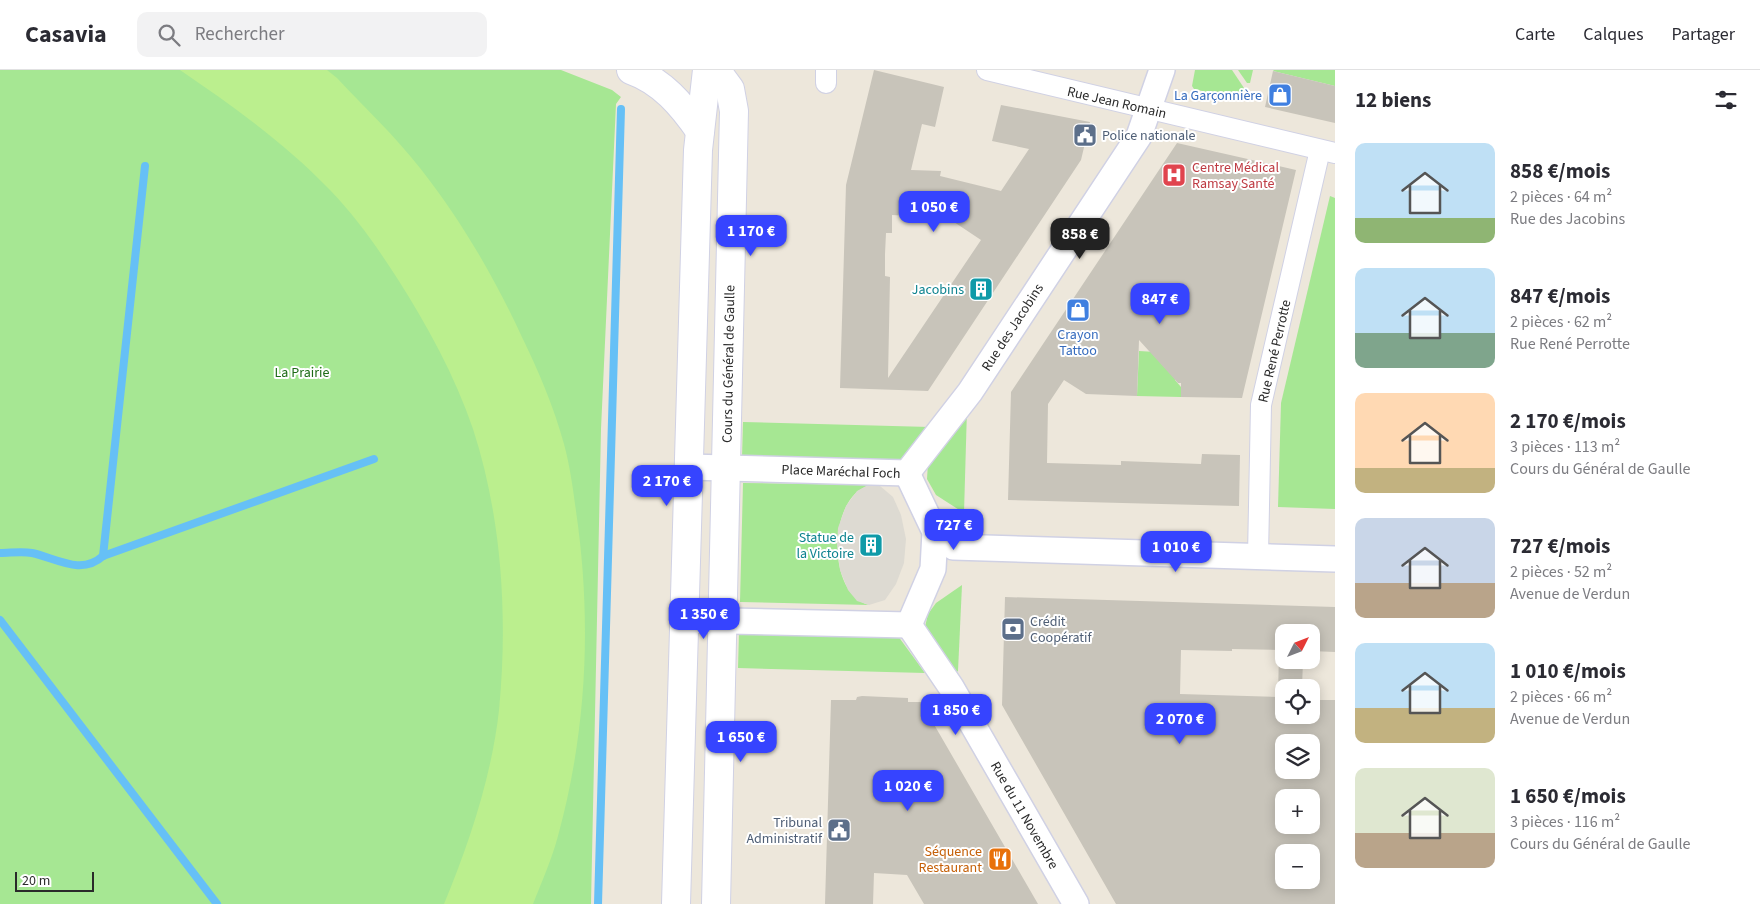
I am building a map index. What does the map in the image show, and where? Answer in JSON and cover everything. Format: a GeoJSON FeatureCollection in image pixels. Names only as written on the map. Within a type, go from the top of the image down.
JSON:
{"type":"FeatureCollection","features":[{"type":"Feature","properties":{"kind":"main road"},"geometry":{"type":"LineString","coordinates":[[631,70],[648,76],[680,103],[700,130]]}},
{"type":"Feature","properties":{"kind":"main road"},"geometry":{"type":"LineString","coordinates":[[676,904],[700,130],[707,70]]}},
{"type":"Feature","properties":{"kind":"main road","name":"Cours du Général de Gaulle"},"geometry":{"type":"LineString","coordinates":[[716,70],[730,89],[734,111],[716,904]]}},
{"type":"Feature","properties":{"kind":"street","name":"Rue Jean Romain"},"geometry":{"type":"LineString","coordinates":[[987,70],[1328,151]]}},
{"type":"Feature","properties":{"kind":"street","name":"Rue des Jacobins"},"geometry":{"type":"LineString","coordinates":[[907,473],[970,392],[1139,136],[1162,70]]}},
{"type":"Feature","properties":{"kind":"street","name":"Rue René Perrotte"},"geometry":{"type":"LineString","coordinates":[[1258,556],[1261,405],[1328,151]]}},
{"type":"Feature","properties":{"kind":"street","name":"Place Maréchal Foch"},"geometry":{"type":"LineString","coordinates":[[690,468],[907,473],[944,539]]}},
{"type":"Feature","properties":{"kind":"street"},"geometry":{"type":"LineString","coordinates":[[686,620],[908,625],[944,539],[1335,560]]}},
{"type":"Feature","properties":{"kind":"street","name":"Rue du 11 Novembre"},"geometry":{"type":"LineString","coordinates":[[908,625],[951,687],[1076,904]]}},
{"type":"Feature","properties":{"kind":"green space","name":"La Prairie"},"geometry":{"type":"Polygon","coordinates":[[[0,70],[561,70],[612,90],[621,97],[616,104],[601,429],[591,904],[0,904],[0,70]]]}},
{"type":"Feature","properties":{"kind":"green space"},"geometry":{"type":"Polygon","coordinates":[[[180,70],[327,70],[337,78],[410,156],[463,228],[499,291],[539,375],[560,430],[570,469],[581,552],[585,634],[581,715],[568,796],[556,845],[533,904],[444,904],[471,833],[491,759],[499,710],[503,639],[500,568],[491,497],[473,429],[458,390],[440,351],[408,296],[374,244],[340,200],[277,141],[180,70]]]}},
{"type":"Feature","properties":{"kind":"green space"},"geometry":{"type":"Polygon","coordinates":[[[1195,70],[1232,70],[1248,94],[1248,97],[1242,101],[1194,89],[1192,86],[1195,70]]]}},
{"type":"Feature","properties":{"kind":"green space"},"geometry":{"type":"Polygon","coordinates":[[[1238,70],[1253,70],[1250,83],[1247,83],[1238,70]]]}},
{"type":"Feature","properties":{"kind":"green space"},"geometry":{"type":"Polygon","coordinates":[[[1335,70],[1335,86],[1273,71],[1335,70]]]}},
{"type":"Feature","properties":{"kind":"green space"},"geometry":{"type":"Polygon","coordinates":[[[1330,196],[1335,198],[1335,509],[1278,507],[1281,403],[1330,196]]]}},
{"type":"Feature","properties":{"kind":"green space"},"geometry":{"type":"Polygon","coordinates":[[[1139,351],[1172,353],[1175,380],[1181,387],[1181,397],[1137,396],[1139,351]]]}},
{"type":"Feature","properties":{"kind":"green space"},"geometry":{"type":"Polygon","coordinates":[[[967,409],[964,513],[936,495],[927,479],[928,462],[967,409]]]}},
{"type":"Feature","properties":{"kind":"green space"},"geometry":{"type":"Polygon","coordinates":[[[743,422],[930,427],[902,462],[742,458],[743,422]]]}},
{"type":"Feature","properties":{"kind":"green space"},"geometry":{"type":"Polygon","coordinates":[[[743,483],[872,485],[857,492],[847,505],[840,523],[837,544],[839,564],[845,583],[855,597],[869,605],[740,602],[743,483]]]}},
{"type":"Feature","properties":{"kind":"green space"},"geometry":{"type":"Polygon","coordinates":[[[962,585],[958,671],[952,676],[925,627],[928,614],[936,603],[962,585]]]}},
{"type":"Feature","properties":{"kind":"green space"},"geometry":{"type":"Polygon","coordinates":[[[739,632],[898,636],[925,673],[738,668],[739,632]]]}},
{"type":"Feature","properties":{"kind":"shaded area"},"geometry":{"type":"Polygon","coordinates":[[[868,485],[880,486],[893,497],[901,515],[906,539],[904,563],[896,584],[885,600],[869,605],[857,601],[848,590],[840,570],[837,543],[838,528],[846,506],[857,491],[868,485]]]}},
{"type":"Feature","properties":{"kind":"building"},"geometry":{"type":"Polygon","coordinates":[[[874,70],[944,87],[935,127],[922,124],[911,170],[941,171],[940,176],[1001,191],[1029,149],[992,141],[1001,105],[1090,122],[1081,160],[928,391],[840,388],[846,185],[874,70]],[[892,215],[892,233],[886,233],[885,254],[885,276],[890,277],[888,378],[981,240],[948,218],[892,215]]]}},
{"type":"Feature","properties":{"kind":"building"},"geometry":{"type":"Polygon","coordinates":[[[1273,71],[1335,86],[1335,123],[1265,107],[1273,71]]]}},
{"type":"Feature","properties":{"kind":"building"},"geometry":{"type":"Polygon","coordinates":[[[1177,143],[1296,170],[1242,398],[1181,397],[1181,383],[1178,383],[1139,340],[1137,396],[1086,394],[1064,380],[1048,404],[1047,463],[1121,465],[1121,461],[1201,464],[1202,454],[1240,455],[1239,506],[1008,500],[1011,392],[1177,143]]]}},
{"type":"Feature","properties":{"kind":"building"},"geometry":{"type":"Polygon","coordinates":[[[1005,597],[1335,607],[1335,652],[1320,651],[1320,624],[1275,624],[1275,650],[1181,650],[1180,694],[1275,697],[1275,724],[1320,724],[1320,700],[1335,700],[1335,904],[1116,904],[1002,705],[1005,597]]]}},
{"type":"Feature","properties":{"kind":"building"},"geometry":{"type":"Polygon","coordinates":[[[1279,669],[1303,669],[1302,679],[1278,679],[1279,669]]]}},
{"type":"Feature","properties":{"kind":"building"},"geometry":{"type":"Polygon","coordinates":[[[857,697],[908,698],[908,702],[921,702],[1038,904],[924,904],[907,875],[874,873],[873,904],[825,904],[831,700],[856,700],[857,697]]]}},
{"type":"Feature","properties":{"kind":"waterway"},"geometry":{"type":"LineString","coordinates":[[598,904],[621,109]]}},
{"type":"Feature","properties":{"kind":"waterway"},"geometry":{"type":"LineString","coordinates":[[103,556],[145,166]]}},
{"type":"Feature","properties":{"kind":"waterway"},"geometry":{"type":"LineString","coordinates":[[0,553],[28,552],[68,564],[86,565],[95,562],[103,556],[374,459]]}},
{"type":"Feature","properties":{"kind":"waterway"},"geometry":{"type":"LineString","coordinates":[[0,620],[217,904]]}},
{"type":"Feature","properties":{"kind":"place","name":"La Garçonnière"},"geometry":{"type":"Point","coordinates":[1280,95]}},
{"type":"Feature","properties":{"kind":"place","name":"Police nationale"},"geometry":{"type":"Point","coordinates":[1085,135]}},
{"type":"Feature","properties":{"kind":"place","name":"Centre Médical Ramsay Santé"},"geometry":{"type":"Point","coordinates":[1174,175]}},
{"type":"Feature","properties":{"kind":"place","name":"Jacobins"},"geometry":{"type":"Point","coordinates":[981,289]}},
{"type":"Feature","properties":{"kind":"place","name":"Crayon Tattoo"},"geometry":{"type":"Point","coordinates":[1078,310]}},
{"type":"Feature","properties":{"kind":"place","name":"Statue de la Victoire"},"geometry":{"type":"Point","coordinates":[871,545]}},
{"type":"Feature","properties":{"kind":"place","name":"Crédit Coopératif"},"geometry":{"type":"Point","coordinates":[1013,629]}},
{"type":"Feature","properties":{"kind":"place","name":"Tribunal Administratif"},"geometry":{"type":"Point","coordinates":[839,830]}},
{"type":"Feature","properties":{"kind":"place","name":"Séquence Restaurant"},"geometry":{"type":"Point","coordinates":[1000,859]}}]}
